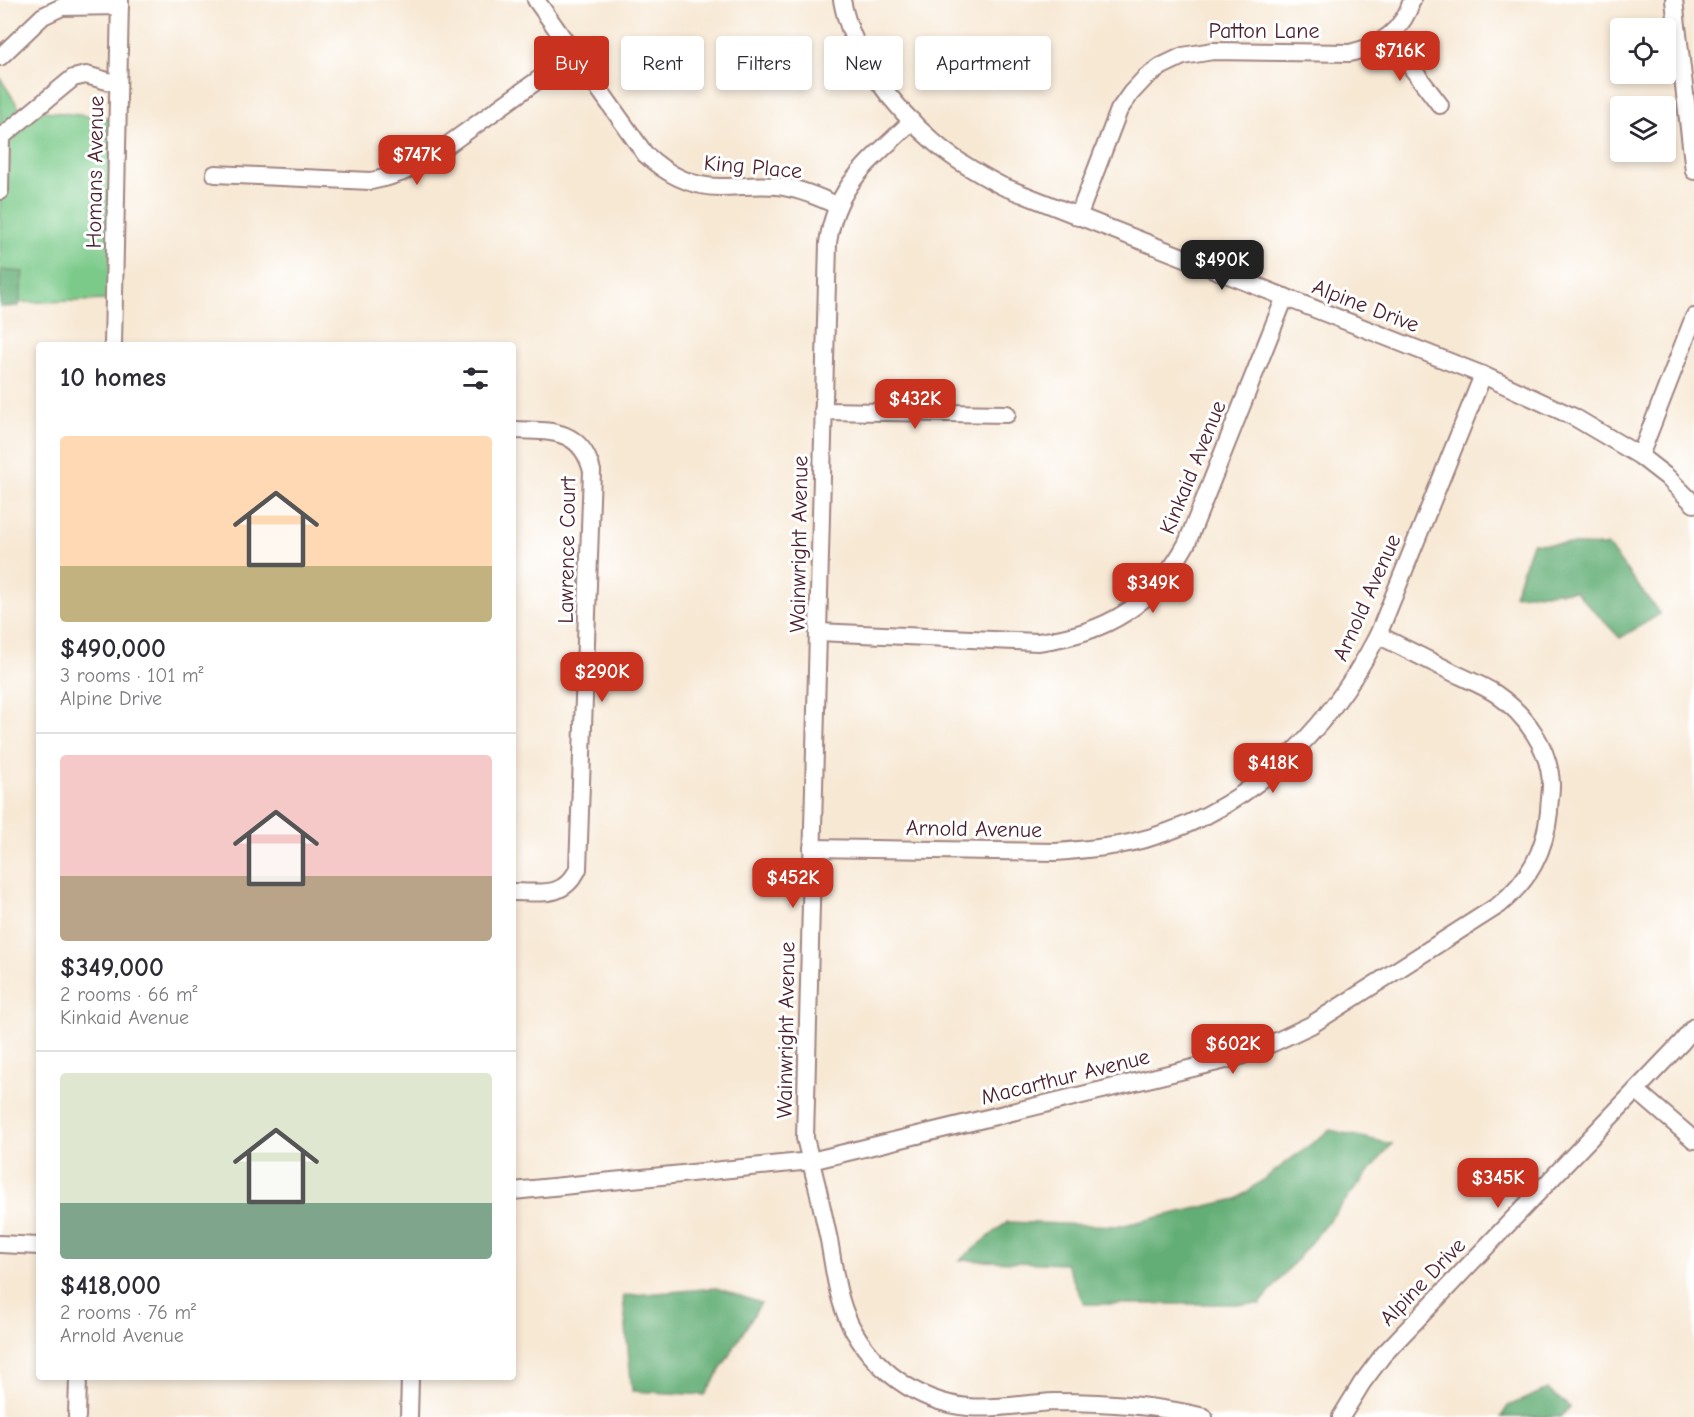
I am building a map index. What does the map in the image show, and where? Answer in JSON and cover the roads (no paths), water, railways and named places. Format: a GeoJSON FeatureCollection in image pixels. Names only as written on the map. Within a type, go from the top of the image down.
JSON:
{"type":"FeatureCollection","features":[{"type":"Feature","properties":{"kind":"street","name":"King Place"},"geometry":{"type":"LineString","coordinates":[[536,0],[561,36]]}},
{"type":"Feature","properties":{"kind":"street","name":"Alpine Drive"},"geometry":{"type":"LineString","coordinates":[[842,0],[852,34],[887,92],[912,121],[937,144],[968,167],[1002,186],[1078,217],[1484,375],[1574,417],[1641,456],[1667,477],[1694,504]]}},
{"type":"Feature","properties":{"kind":"street","name":"Patton Lane"},"geometry":{"type":"LineString","coordinates":[[1078,217],[1119,110],[1138,85],[1162,66],[1183,56],[1213,51],[1350,53],[1367,49],[1388,37],[1404,18],[1412,0]]}},
{"type":"Feature","properties":{"kind":"street"},"geometry":{"type":"LineString","coordinates":[[1674,0],[1694,171]]}},
{"type":"Feature","properties":{"kind":"street"},"geometry":{"type":"LineString","coordinates":[[0,57],[43,16],[62,7],[120,3]]}},
{"type":"Feature","properties":{"kind":"street","name":"Homans Avenue"},"geometry":{"type":"LineString","coordinates":[[113,342],[120,3]]}},
{"type":"Feature","properties":{"kind":"street"},"geometry":{"type":"LineString","coordinates":[[1388,37],[1440,105]]}},
{"type":"Feature","properties":{"kind":"street"},"geometry":{"type":"LineString","coordinates":[[0,192],[1,136],[73,78],[86,75],[118,84]]}},
{"type":"Feature","properties":{"kind":"street"},"geometry":{"type":"LineString","coordinates":[[215,174],[371,181],[392,177],[413,169],[534,83]]}},
{"type":"Feature","properties":{"kind":"street","name":"King Place"},"geometry":{"type":"LineString","coordinates":[[600,90],[645,154],[659,167],[677,178],[718,187],[755,184],[784,187],[810,193],[836,205]]}},
{"type":"Feature","properties":{"kind":"street","name":"Wainwright Avenue"},"geometry":{"type":"LineString","coordinates":[[912,121],[853,178],[836,205],[828,243],[805,1138],[820,1194],[841,1299],[850,1323],[864,1348],[881,1367],[899,1382],[941,1402],[968,1407],[1052,1402],[1102,1403],[1152,1407],[1204,1417]]}},
{"type":"Feature","properties":{"kind":"street","name":"Kinkaid Avenue"},"geometry":{"type":"LineString","coordinates":[[818,632],[1038,642],[1065,639],[1092,631],[1116,620],[1139,604],[1176,564],[1187,543],[1285,297]]}},
{"type":"Feature","properties":{"kind":"street"},"geometry":{"type":"LineString","coordinates":[[1641,456],[1694,317]]}},
{"type":"Feature","properties":{"kind":"street","name":"Arnold Avenue"},"geometry":{"type":"LineString","coordinates":[[812,848],[1056,852],[1094,849],[1130,843],[1201,818],[1264,779],[1289,758],[1318,727],[1344,694],[1378,635],[1484,375]]}},
{"type":"Feature","properties":{"kind":"street"},"geometry":{"type":"LineString","coordinates":[[824,411],[1007,414]]}},
{"type":"Feature","properties":{"kind":"street","name":"Lawrence Court"},"geometry":{"type":"LineString","coordinates":[[516,430],[559,433],[571,438],[588,458],[592,471],[578,869],[573,879],[564,888],[552,892],[516,892]]}},
{"type":"Feature","properties":{"kind":"street","name":"Macarthur Avenue"},"geometry":{"type":"LineString","coordinates":[[516,1191],[811,1161],[1238,1057],[1311,1025],[1499,905],[1515,892],[1533,867],[1541,852],[1547,830],[1551,784],[1539,742],[1527,722],[1495,693],[1378,635]]}},
{"type":"Feature","properties":{"kind":"street","name":"Alpine Drive"},"geometry":{"type":"LineString","coordinates":[[1341,1417],[1383,1355],[1694,1027]]}},
{"type":"Feature","properties":{"kind":"street"},"geometry":{"type":"LineString","coordinates":[[1636,1090],[1694,1140]]}},
{"type":"Feature","properties":{"kind":"street"},"geometry":{"type":"LineString","coordinates":[[0,1244],[36,1245]]}},
{"type":"Feature","properties":{"kind":"street"},"geometry":{"type":"LineString","coordinates":[[77,1417],[78,1380]]}},
{"type":"Feature","properties":{"kind":"street"},"geometry":{"type":"LineString","coordinates":[[409,1417],[410,1380]]}}]}
